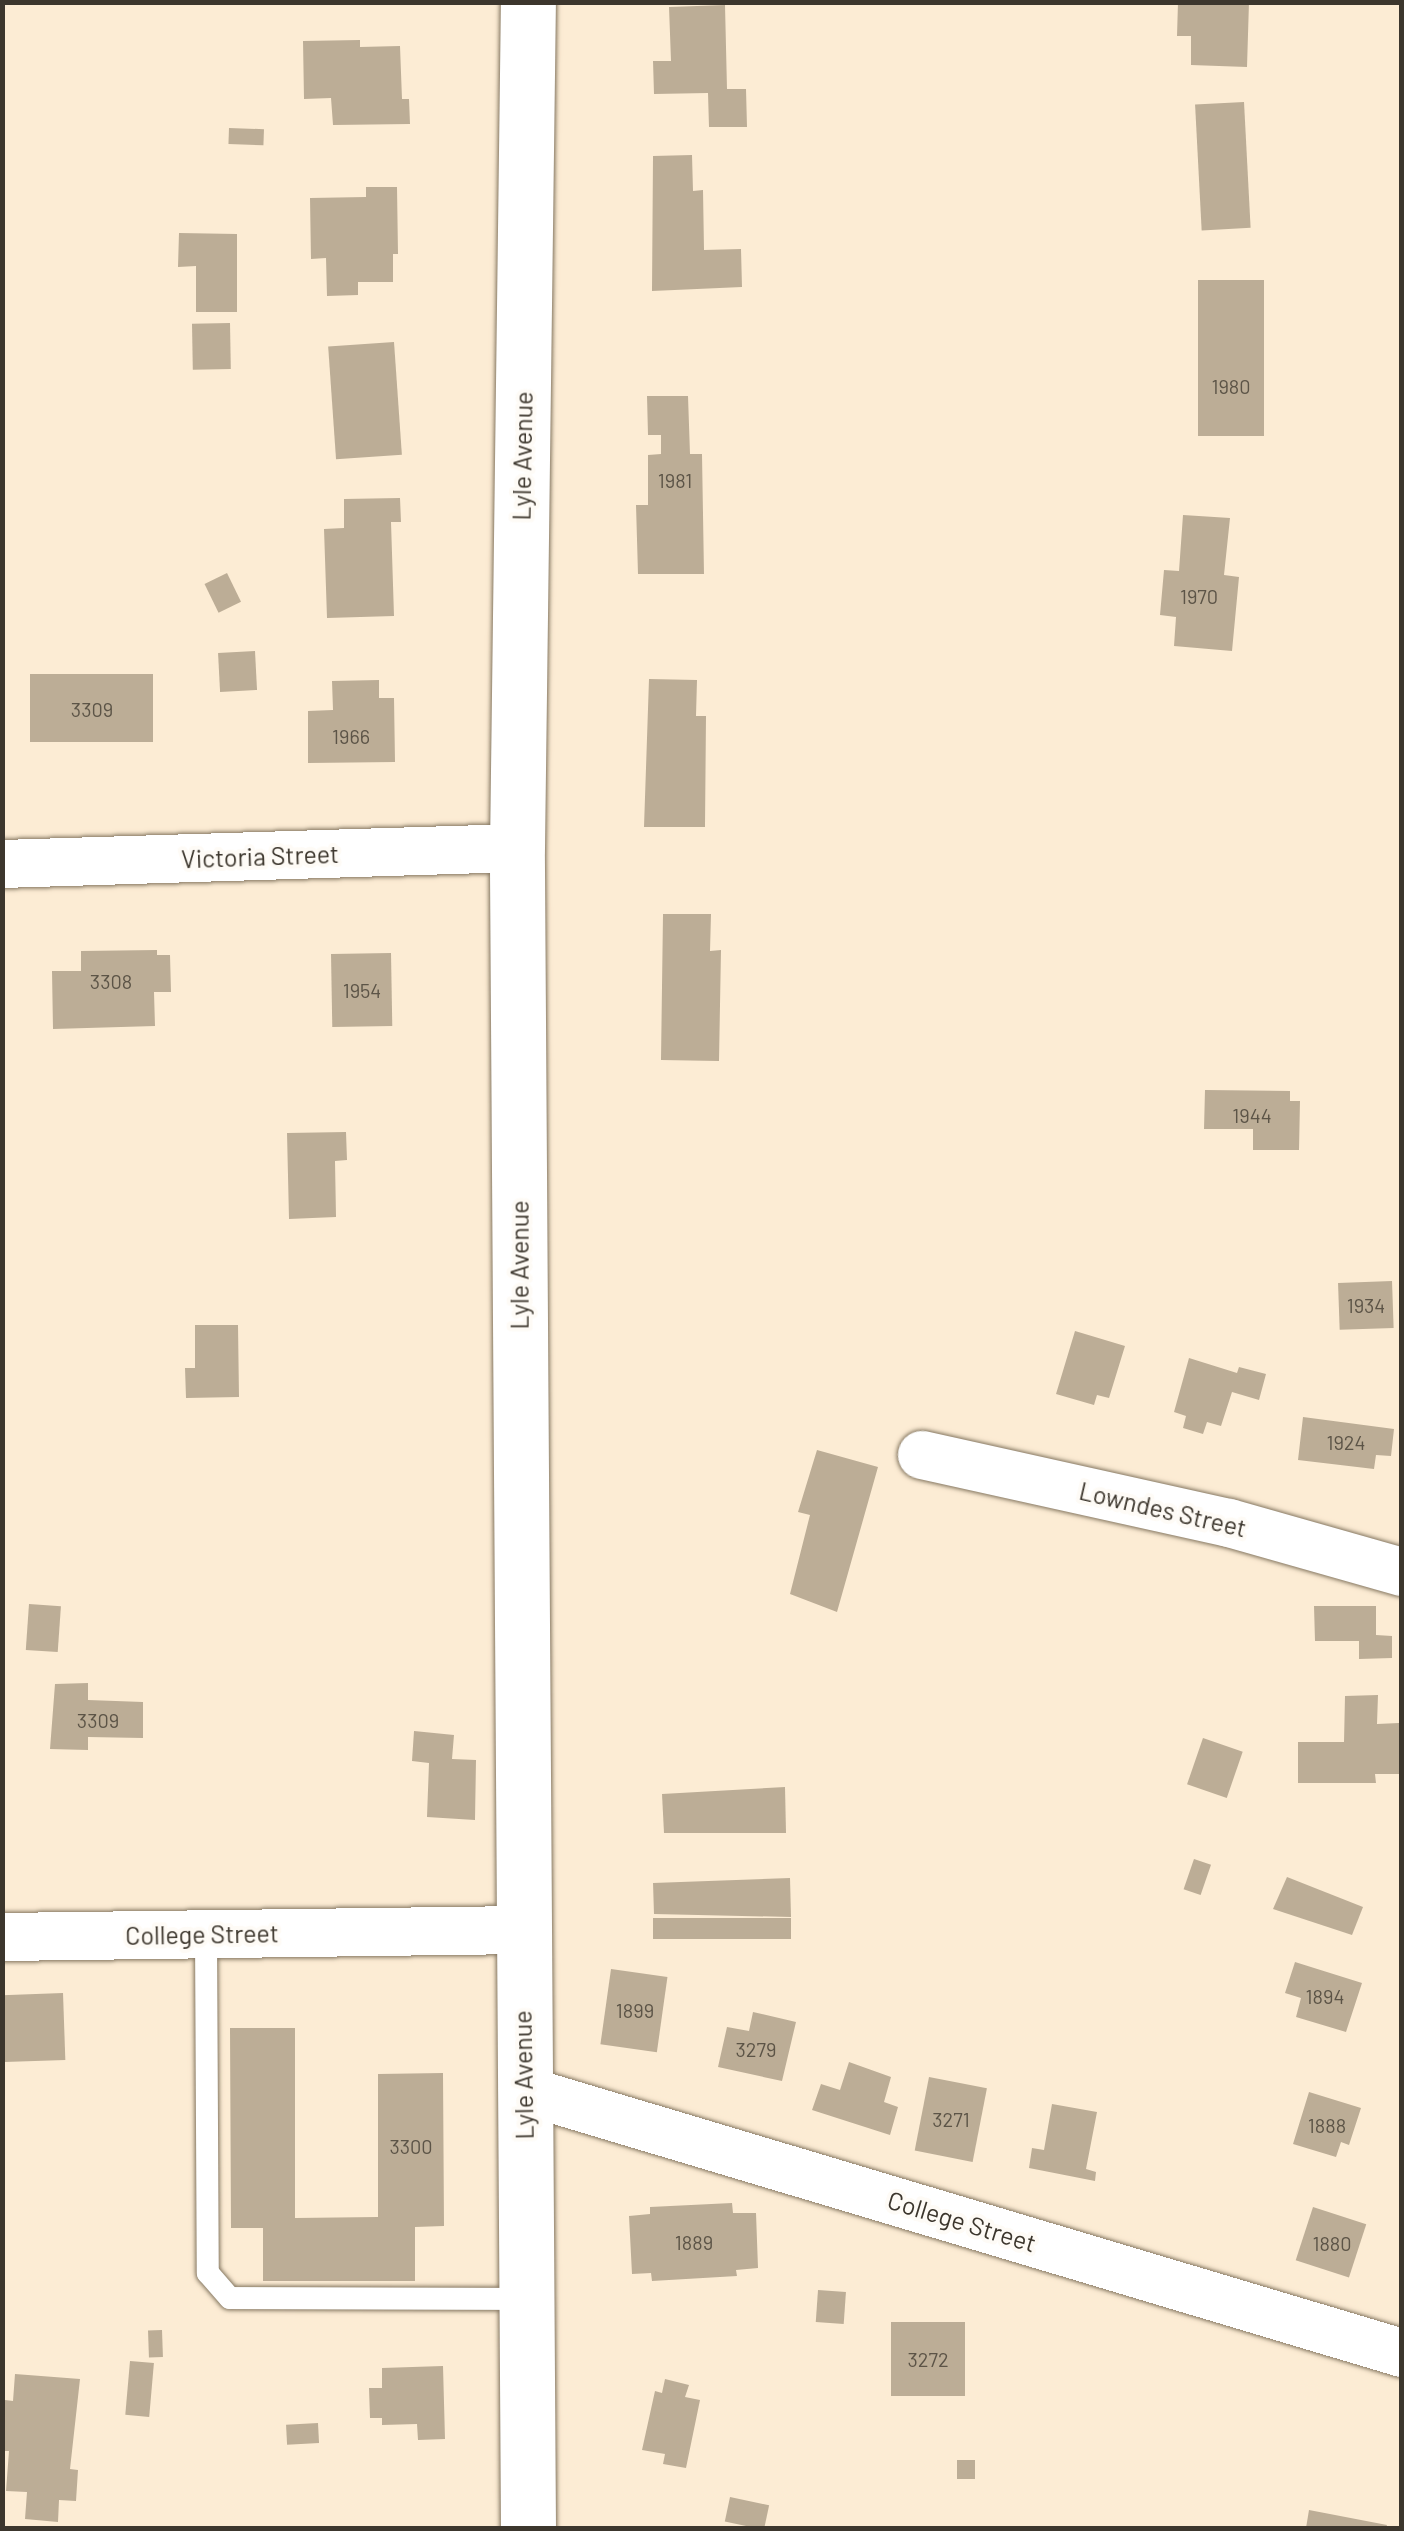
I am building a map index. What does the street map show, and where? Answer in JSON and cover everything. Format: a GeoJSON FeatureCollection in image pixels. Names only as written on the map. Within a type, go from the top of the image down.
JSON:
{"type":"FeatureCollection","features":[{"type":"Feature","properties":{"kind":"street","name":"Lyle Avenue"},"geometry":{"type":"LineString","coordinates":[[528,2],[517,848],[528,2528]]}},
{"type":"Feature","properties":{"kind":"street","name":"Victoria Street"},"geometry":{"type":"LineString","coordinates":[[2,864],[517,848]]}},
{"type":"Feature","properties":{"kind":"street","name":"Lowndes Street"},"geometry":{"type":"LineString","coordinates":[[922,1455],[1230,1522],[1402,1572]]}},
{"type":"Feature","properties":{"kind":"street","name":"College Street"},"geometry":{"type":"LineString","coordinates":[[2,1937],[522,1930]]}},
{"type":"Feature","properties":{"kind":"street","name":"College Street"},"geometry":{"type":"LineString","coordinates":[[523,2090],[1402,2353]]}},
{"type":"Feature","properties":{"kind":"lane"},"geometry":{"type":"LineString","coordinates":[[206,1934],[208,2273],[230,2298],[526,2299]]}},
{"type":"Feature","properties":{"kind":"building"},"geometry":{"type":"Polygon","coordinates":[[[1178,2],[1249,2],[1247,67],[1191,65],[1191,36],[1177,36],[1178,2]]]}},
{"type":"Feature","properties":{"kind":"building"},"geometry":{"type":"Polygon","coordinates":[[[725,5],[727,89],[746,89],[747,127],[709,127],[708,93],[654,94],[653,61],[671,61],[669,7],[725,5]]]}},
{"type":"Feature","properties":{"kind":"building"},"geometry":{"type":"Polygon","coordinates":[[[360,40],[360,47],[400,46],[402,99],[409,99],[410,124],[333,125],[331,98],[304,99],[303,41],[360,40]]]}},
{"type":"Feature","properties":{"kind":"building"},"geometry":{"type":"Polygon","coordinates":[[[1244,102],[1251,228],[1202,230],[1195,105],[1244,102]]]}},
{"type":"Feature","properties":{"kind":"building"},"geometry":{"type":"Polygon","coordinates":[[[229,128],[264,129],[263,145],[228,144],[229,128]]]}},
{"type":"Feature","properties":{"kind":"building"},"geometry":{"type":"Polygon","coordinates":[[[692,155],[693,191],[703,190],[704,250],[741,249],[742,287],[652,291],[653,156],[692,155]]]}},
{"type":"Feature","properties":{"kind":"building"},"geometry":{"type":"Polygon","coordinates":[[[366,187],[397,187],[398,254],[393,254],[393,282],[358,282],[358,295],[327,296],[326,258],[311,259],[310,198],[366,197],[366,187]]]}},
{"type":"Feature","properties":{"kind":"building"},"geometry":{"type":"Polygon","coordinates":[[[179,233],[237,234],[237,312],[196,312],[196,266],[178,267],[179,233]]]}},
{"type":"Feature","properties":{"kind":"building"},"geometry":{"type":"Polygon","coordinates":[[[1198,280],[1264,280],[1264,436],[1198,436],[1198,280]]]}},
{"type":"Feature","properties":{"kind":"building"},"geometry":{"type":"Polygon","coordinates":[[[230,323],[231,369],[193,370],[192,324],[230,323]]]}},
{"type":"Feature","properties":{"kind":"building"},"geometry":{"type":"Polygon","coordinates":[[[394,342],[402,455],[336,459],[328,347],[394,342]]]}},
{"type":"Feature","properties":{"kind":"building"},"geometry":{"type":"Polygon","coordinates":[[[647,396],[688,396],[690,454],[702,454],[704,574],[638,574],[636,505],[648,505],[648,455],[661,454],[661,435],[648,435],[647,396]]]}},
{"type":"Feature","properties":{"kind":"building"},"geometry":{"type":"Polygon","coordinates":[[[400,498],[401,522],[391,522],[394,616],[327,618],[324,529],[344,528],[344,499],[400,498]]]}},
{"type":"Feature","properties":{"kind":"building"},"geometry":{"type":"Polygon","coordinates":[[[1183,515],[1230,518],[1224,575],[1239,577],[1232,651],[1174,646],[1176,617],[1160,615],[1164,570],[1179,571],[1183,515]]]}},
{"type":"Feature","properties":{"kind":"building"},"geometry":{"type":"Polygon","coordinates":[[[227,573],[241,602],[219,613],[205,584],[227,573]]]}},
{"type":"Feature","properties":{"kind":"building"},"geometry":{"type":"Polygon","coordinates":[[[255,651],[257,690],[220,692],[218,653],[255,651]]]}},
{"type":"Feature","properties":{"kind":"building"},"geometry":{"type":"Polygon","coordinates":[[[30,674],[153,674],[153,742],[30,742],[30,674]]]}},
{"type":"Feature","properties":{"kind":"building"},"geometry":{"type":"Polygon","coordinates":[[[649,679],[697,680],[696,716],[706,716],[705,827],[644,827],[649,679]]]}},
{"type":"Feature","properties":{"kind":"building"},"geometry":{"type":"Polygon","coordinates":[[[379,680],[379,698],[394,698],[395,762],[308,763],[308,711],[333,710],[332,681],[379,680]]]}},
{"type":"Feature","properties":{"kind":"building"},"geometry":{"type":"Polygon","coordinates":[[[663,914],[711,914],[710,951],[721,950],[719,1061],[661,1060],[663,914]]]}},
{"type":"Feature","properties":{"kind":"building"},"geometry":{"type":"Polygon","coordinates":[[[157,950],[157,955],[170,955],[171,992],[154,992],[155,1026],[53,1029],[52,971],[81,971],[81,951],[157,950]]]}},
{"type":"Feature","properties":{"kind":"building"},"geometry":{"type":"Polygon","coordinates":[[[391,953],[392,1026],[332,1027],[331,954],[391,953]]]}},
{"type":"Feature","properties":{"kind":"building"},"geometry":{"type":"Polygon","coordinates":[[[1205,1090],[1290,1091],[1290,1101],[1300,1101],[1299,1150],[1253,1150],[1253,1129],[1204,1129],[1205,1090]]]}},
{"type":"Feature","properties":{"kind":"building"},"geometry":{"type":"Polygon","coordinates":[[[346,1132],[347,1160],[335,1161],[336,1217],[289,1219],[287,1133],[346,1132]]]}},
{"type":"Feature","properties":{"kind":"building"},"geometry":{"type":"Polygon","coordinates":[[[1392,1281],[1394,1328],[1340,1330],[1338,1283],[1392,1281]]]}},
{"type":"Feature","properties":{"kind":"building"},"geometry":{"type":"Polygon","coordinates":[[[195,1325],[238,1325],[239,1397],[186,1398],[185,1368],[195,1368],[195,1325]]]}},
{"type":"Feature","properties":{"kind":"building"},"geometry":{"type":"Polygon","coordinates":[[[1075,1331],[1125,1346],[1109,1398],[1097,1395],[1094,1405],[1056,1394],[1075,1331]]]}},
{"type":"Feature","properties":{"kind":"building"},"geometry":{"type":"Polygon","coordinates":[[[1189,1358],[1237,1373],[1239,1367],[1266,1374],[1259,1400],[1232,1392],[1221,1426],[1207,1422],[1203,1434],[1183,1428],[1186,1416],[1174,1412],[1189,1358]]]}},
{"type":"Feature","properties":{"kind":"building"},"geometry":{"type":"Polygon","coordinates":[[[1303,1417],[1394,1429],[1391,1456],[1376,1455],[1374,1469],[1298,1460],[1303,1417]]]}},
{"type":"Feature","properties":{"kind":"building"},"geometry":{"type":"Polygon","coordinates":[[[817,1450],[878,1467],[837,1612],[790,1594],[810,1515],[798,1512],[817,1450]]]}},
{"type":"Feature","properties":{"kind":"building"},"geometry":{"type":"Polygon","coordinates":[[[29,1604],[61,1606],[58,1652],[26,1650],[29,1604]]]}},
{"type":"Feature","properties":{"kind":"building"},"geometry":{"type":"Polygon","coordinates":[[[1314,1606],[1376,1606],[1376,1635],[1392,1636],[1392,1658],[1359,1659],[1359,1641],[1315,1641],[1314,1606]]]}},
{"type":"Feature","properties":{"kind":"building"},"geometry":{"type":"Polygon","coordinates":[[[88,1683],[88,1700],[143,1702],[143,1738],[88,1737],[88,1750],[50,1749],[55,1684],[88,1683]]]}},
{"type":"Feature","properties":{"kind":"building"},"geometry":{"type":"Polygon","coordinates":[[[1378,1695],[1377,1724],[1399,1723],[1399,1774],[1375,1774],[1376,1783],[1298,1783],[1298,1742],[1344,1742],[1345,1696],[1378,1695]]]}},
{"type":"Feature","properties":{"kind":"building"},"geometry":{"type":"Polygon","coordinates":[[[414,1731],[454,1735],[452,1759],[476,1760],[475,1820],[427,1817],[429,1763],[412,1761],[414,1731]]]}},
{"type":"Feature","properties":{"kind":"building"},"geometry":{"type":"Polygon","coordinates":[[[1203,1738],[1243,1752],[1227,1798],[1187,1784],[1203,1738]]]}},
{"type":"Feature","properties":{"kind":"building"},"geometry":{"type":"Polygon","coordinates":[[[785,1787],[786,1833],[664,1833],[662,1794],[785,1787]]]}},
{"type":"Feature","properties":{"kind":"building"},"geometry":{"type":"Polygon","coordinates":[[[1194,1859],[1211,1865],[1201,1895],[1184,1889],[1194,1859]]]}},
{"type":"Feature","properties":{"kind":"building"},"geometry":{"type":"Polygon","coordinates":[[[1287,1877],[1363,1907],[1352,1935],[1273,1909],[1287,1877]]]}},
{"type":"Feature","properties":{"kind":"building"},"geometry":{"type":"Polygon","coordinates":[[[790,1878],[791,1917],[654,1914],[653,1883],[790,1878]]]}},
{"type":"Feature","properties":{"kind":"building"},"geometry":{"type":"Polygon","coordinates":[[[653,1918],[791,1918],[791,1939],[653,1939],[653,1918]]]}},
{"type":"Feature","properties":{"kind":"building"},"geometry":{"type":"Polygon","coordinates":[[[1295,1962],[1362,1983],[1346,2032],[1296,2017],[1301,1998],[1285,1993],[1295,1962]]]}},
{"type":"Feature","properties":{"kind":"building"},"geometry":{"type":"Polygon","coordinates":[[[611,1969],[667,1977],[657,2052],[600,2044],[611,1969]]]}},
{"type":"Feature","properties":{"kind":"building"},"geometry":{"type":"Polygon","coordinates":[[[63,1993],[65,2060],[4,2062],[2,1995],[63,1993]]]}},
{"type":"Feature","properties":{"kind":"building"},"geometry":{"type":"Polygon","coordinates":[[[753,2012],[796,2022],[782,2081],[718,2067],[727,2027],[749,2031],[753,2012]]]}},
{"type":"Feature","properties":{"kind":"building"},"geometry":{"type":"Polygon","coordinates":[[[230,2028],[295,2028],[295,2218],[378,2217],[378,2074],[443,2073],[444,2226],[415,2227],[415,2281],[263,2281],[263,2228],[231,2228],[230,2028]]]}},
{"type":"Feature","properties":{"kind":"building"},"geometry":{"type":"Polygon","coordinates":[[[849,2062],[891,2077],[884,2102],[898,2107],[890,2135],[812,2110],[821,2084],[840,2090],[849,2062]]]}},
{"type":"Feature","properties":{"kind":"building"},"geometry":{"type":"Polygon","coordinates":[[[929,2077],[987,2088],[973,2162],[915,2151],[929,2077]]]}},
{"type":"Feature","properties":{"kind":"building"},"geometry":{"type":"Polygon","coordinates":[[[1309,2092],[1361,2108],[1349,2145],[1341,2142],[1336,2157],[1293,2144],[1309,2092]]]}},
{"type":"Feature","properties":{"kind":"building"},"geometry":{"type":"Polygon","coordinates":[[[1052,2104],[1097,2112],[1086,2169],[1096,2172],[1095,2181],[1029,2168],[1032,2148],[1044,2150],[1052,2104]]]}},
{"type":"Feature","properties":{"kind":"building"},"geometry":{"type":"Polygon","coordinates":[[[732,2203],[733,2213],[756,2213],[758,2268],[736,2270],[737,2276],[652,2281],[651,2273],[632,2274],[629,2216],[650,2214],[650,2207],[732,2203]]]}},
{"type":"Feature","properties":{"kind":"building"},"geometry":{"type":"Polygon","coordinates":[[[1313,2207],[1366,2224],[1349,2278],[1296,2260],[1313,2207]]]}},
{"type":"Feature","properties":{"kind":"building"},"geometry":{"type":"Polygon","coordinates":[[[818,2290],[846,2292],[844,2324],[816,2322],[818,2290]]]}},
{"type":"Feature","properties":{"kind":"building"},"geometry":{"type":"Polygon","coordinates":[[[891,2322],[965,2322],[965,2396],[891,2396],[891,2322]]]}},
{"type":"Feature","properties":{"kind":"building"},"geometry":{"type":"Polygon","coordinates":[[[148,2330],[162,2330],[163,2357],[149,2357],[148,2330]]]}},
{"type":"Feature","properties":{"kind":"building"},"geometry":{"type":"Polygon","coordinates":[[[130,2361],[154,2363],[149,2417],[125,2415],[130,2361]]]}},
{"type":"Feature","properties":{"kind":"building"},"geometry":{"type":"Polygon","coordinates":[[[443,2366],[445,2439],[418,2440],[417,2424],[382,2425],[382,2418],[370,2418],[369,2388],[382,2388],[382,2368],[443,2366]]]}},
{"type":"Feature","properties":{"kind":"building"},"geometry":{"type":"Polygon","coordinates":[[[15,2374],[80,2379],[70,2469],[78,2470],[76,2501],[59,2500],[58,2522],[25,2519],[27,2492],[6,2491],[9,2451],[2,2451],[2,2424],[5,2400],[13,2401],[15,2374]]]}},
{"type":"Feature","properties":{"kind":"building"},"geometry":{"type":"Polygon","coordinates":[[[665,2379],[689,2385],[685,2397],[700,2400],[686,2468],[663,2464],[665,2454],[642,2450],[655,2391],[662,2393],[665,2379]]]}},
{"type":"Feature","properties":{"kind":"building"},"geometry":{"type":"Polygon","coordinates":[[[318,2423],[319,2443],[287,2445],[286,2425],[318,2423]]]}},
{"type":"Feature","properties":{"kind":"building"},"geometry":{"type":"Polygon","coordinates":[[[957,2460],[975,2460],[975,2479],[957,2479],[957,2460]]]}},
{"type":"Feature","properties":{"kind":"building"},"geometry":{"type":"Polygon","coordinates":[[[730,2497],[769,2505],[764,2528],[725,2521],[730,2497]]]}},
{"type":"Feature","properties":{"kind":"building"},"geometry":{"type":"Polygon","coordinates":[[[1309,2510],[1387,2525],[1306,2528],[1309,2510]]]}}]}
